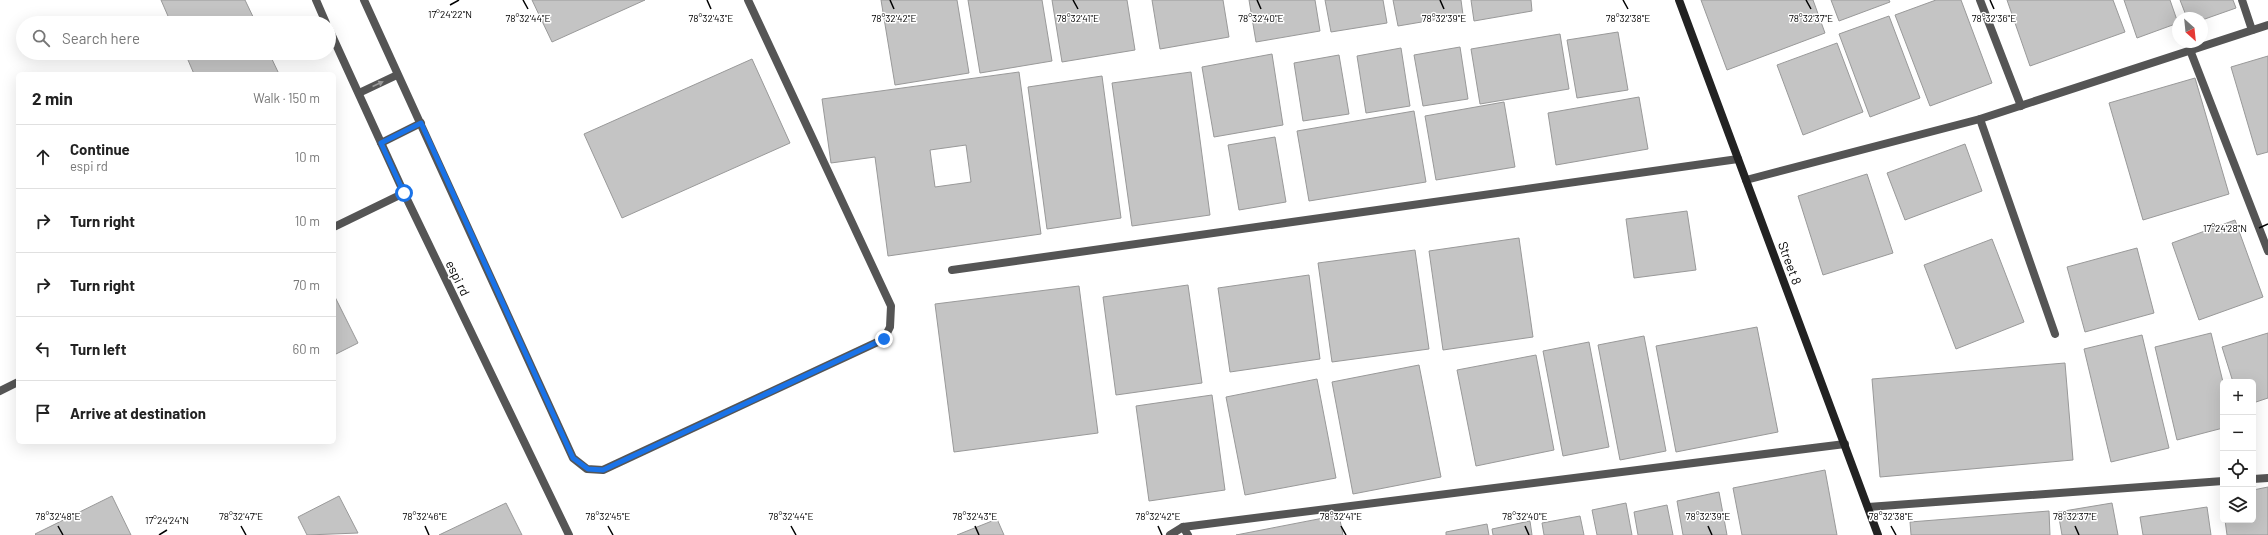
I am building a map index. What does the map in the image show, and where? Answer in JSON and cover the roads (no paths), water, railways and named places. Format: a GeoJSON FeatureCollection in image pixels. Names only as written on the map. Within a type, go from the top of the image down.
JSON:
{"type":"FeatureCollection","features":[{"type":"Feature","properties":{"kind":"street"},"geometry":{"type":"LineString","coordinates":[[316,0],[323,16]]}},
{"type":"Feature","properties":{"kind":"street"},"geometry":{"type":"LineString","coordinates":[[364,0],[573,458],[588,469],[603,470],[884,339],[890,327],[891,306],[748,0]]}},
{"type":"Feature","properties":{"kind":"street","name":"Street 8"},"geometry":{"type":"LineString","coordinates":[[1679,0],[1878,535]]}},
{"type":"Feature","properties":{"kind":"street"},"geometry":{"type":"LineString","coordinates":[[1980,0],[2021,106]]}},
{"type":"Feature","properties":{"kind":"street"},"geometry":{"type":"LineString","coordinates":[[2242,0],[2252,30]]}},
{"type":"Feature","properties":{"kind":"street"},"geometry":{"type":"LineString","coordinates":[[1746,180],[1980,119],[2268,25]]}},
{"type":"Feature","properties":{"kind":"street","name":"espi rd"},"geometry":{"type":"LineString","coordinates":[[336,44],[404,193],[569,535]]}},
{"type":"Feature","properties":{"kind":"street"},"geometry":{"type":"LineString","coordinates":[[2190,50],[2268,252]]}},
{"type":"Feature","properties":{"kind":"street"},"geometry":{"type":"LineString","coordinates":[[358,93],[397,75]]}},
{"type":"Feature","properties":{"kind":"street"},"geometry":{"type":"LineString","coordinates":[[1980,119],[2055,334]]}},
{"type":"Feature","properties":{"kind":"street"},"geometry":{"type":"LineString","coordinates":[[381,143],[421,123]]}},
{"type":"Feature","properties":{"kind":"street"},"geometry":{"type":"LineString","coordinates":[[952,270],[1738,159]]}},
{"type":"Feature","properties":{"kind":"street"},"geometry":{"type":"LineString","coordinates":[[336,226],[404,193]]}},
{"type":"Feature","properties":{"kind":"street"},"geometry":{"type":"LineString","coordinates":[[0,391],[16,383]]}},
{"type":"Feature","properties":{"kind":"street"},"geometry":{"type":"LineString","coordinates":[[1170,535],[1183,527],[1845,444]]}},
{"type":"Feature","properties":{"kind":"street"},"geometry":{"type":"LineString","coordinates":[[2256,479],[2268,478]]}},
{"type":"Feature","properties":{"kind":"street"},"geometry":{"type":"LineString","coordinates":[[1868,507],[2220,481]]}},
{"type":"Feature","properties":{"kind":"street"},"geometry":{"type":"LineString","coordinates":[[1183,527],[1188,535]]}}]}
